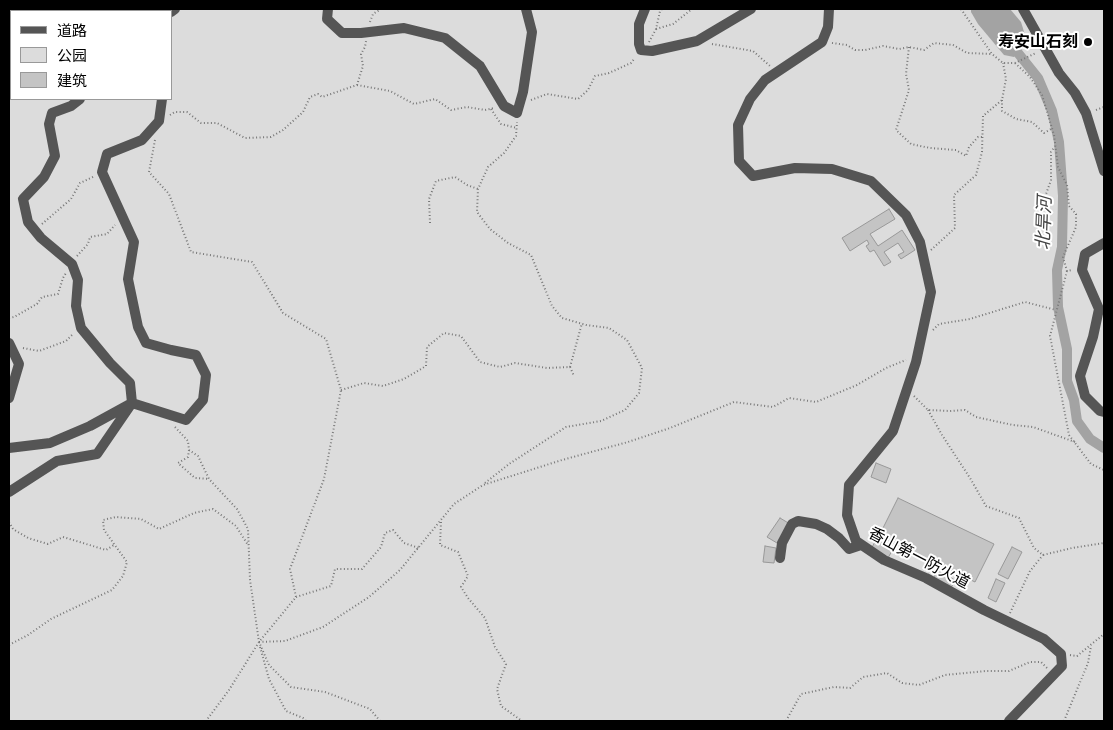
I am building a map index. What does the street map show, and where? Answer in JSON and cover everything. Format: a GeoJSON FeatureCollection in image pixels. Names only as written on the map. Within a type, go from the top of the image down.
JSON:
{"type":"FeatureCollection","features":[{"type":"Feature","properties":{"kind":"street"},"geometry":{"type":"LineString","coordinates":[[328,9],[327,19],[342,33],[404,28],[445,38],[480,66],[504,106],[519,109],[532,32],[526,9]]}},
{"type":"Feature","properties":{"kind":"street"},"geometry":{"type":"LineString","coordinates":[[645,9],[639,24],[639,44],[647,51],[697,41],[751,9]]}},
{"type":"Feature","properties":{"kind":"street"},"geometry":{"type":"LineString","coordinates":[[822,42],[828,27],[829,9]]}},
{"type":"Feature","properties":{"kind":"street"},"geometry":{"type":"LineString","coordinates":[[1023,9],[1059,73],[1075,93],[1086,114],[1104,171]]}},
{"type":"Feature","properties":{"kind":"street","name":"香山第一防火道"},"geometry":{"type":"LineString","coordinates":[[822,42],[765,80],[750,99],[738,125],[740,161],[753,176],[795,168],[832,168],[871,182],[906,215],[920,242],[931,292],[918,356],[893,431],[849,485],[847,515],[856,541],[884,560],[926,578],[1044,640],[1062,654]]}},
{"type":"Feature","properties":{"kind":"street"},"geometry":{"type":"LineString","coordinates":[[9,492],[57,461],[97,454],[132,403],[130,383],[110,363],[81,328],[76,306],[78,280],[72,264],[34,230],[28,222],[23,199],[44,177],[55,156],[49,124],[52,113],[72,106],[79,100]]}},
{"type":"Feature","properties":{"kind":"street"},"geometry":{"type":"LineString","coordinates":[[9,448],[50,443],[90,426],[132,403],[186,420],[203,400],[206,375],[196,355],[146,343],[138,327],[128,279],[134,242],[102,172],[107,154],[142,140],[159,121],[162,100]]}},
{"type":"Feature","properties":{"kind":"street"},"geometry":{"type":"LineString","coordinates":[[1104,243],[1085,254],[1082,270],[1099,309],[1093,337],[1080,376],[1085,396],[1100,411],[1104,412]]}},
{"type":"Feature","properties":{"kind":"street"},"geometry":{"type":"LineString","coordinates":[[9,398],[19,364],[10,344]]}},
{"type":"Feature","properties":{"kind":"street"},"geometry":{"type":"LineString","coordinates":[[780,558],[782,543],[792,524],[798,521],[816,524],[827,529],[849,549],[861,545]]}},
{"type":"Feature","properties":{"kind":"street"},"geometry":{"type":"LineString","coordinates":[[1009,721],[1062,666],[1062,654]]}},
{"type":"Feature","properties":{"kind":"path"},"geometry":{"type":"LineString","coordinates":[[357,85],[363,66],[361,54],[365,46],[372,14],[381,9]]}},
{"type":"Feature","properties":{"kind":"path"},"geometry":{"type":"LineString","coordinates":[[259,642],[285,641],[323,627],[369,597],[400,570],[454,504],[483,485],[509,464],[566,427],[600,421],[625,410],[639,393],[642,368],[627,340],[609,328],[562,318],[552,306],[531,255],[508,243],[490,228],[477,212],[478,189],[488,167],[504,152],[516,136],[519,109],[547,94],[578,99],[588,90],[595,76],[609,73],[631,63],[647,51],[662,9]]}},
{"type":"Feature","properties":{"kind":"path"},"geometry":{"type":"LineString","coordinates":[[656,29],[673,24],[692,9]]}},
{"type":"Feature","properties":{"kind":"path"},"geometry":{"type":"LineString","coordinates":[[961,9],[992,54],[1003,63],[1016,63],[1037,53]]}},
{"type":"Feature","properties":{"kind":"path"},"geometry":{"type":"LineString","coordinates":[[697,41],[754,51],[777,72]]}},
{"type":"Feature","properties":{"kind":"path"},"geometry":{"type":"LineString","coordinates":[[822,42],[847,44],[855,50],[884,46],[924,50],[934,43],[953,45],[967,53],[992,54]]}},
{"type":"Feature","properties":{"kind":"path"},"geometry":{"type":"LineString","coordinates":[[909,47],[906,74],[908,90],[896,130],[911,144],[956,150],[966,156],[969,147],[978,136],[982,137]]}},
{"type":"Feature","properties":{"kind":"path"},"geometry":{"type":"LineString","coordinates":[[1003,63],[1006,79],[1002,111],[1016,119],[1032,122],[1044,133],[1052,128]]}},
{"type":"Feature","properties":{"kind":"path"},"geometry":{"type":"LineString","coordinates":[[1016,63],[1030,77],[1042,95],[1056,145],[1058,168],[1067,184],[1069,206],[1076,214],[1076,227],[1063,257],[1067,271],[1050,336],[1070,435],[1091,464],[1104,470]]}},
{"type":"Feature","properties":{"kind":"path"},"geometry":{"type":"LineString","coordinates":[[159,121],[176,112],[187,112],[201,123],[216,123],[245,138],[271,137],[303,112],[310,97],[318,94],[322,97],[357,85],[390,92],[414,104],[435,99],[451,110],[467,107],[485,110],[504,106]]}},
{"type":"Feature","properties":{"kind":"path"},"geometry":{"type":"LineString","coordinates":[[923,256],[955,228],[954,195],[976,175],[982,152],[982,116],[1002,100]]}},
{"type":"Feature","properties":{"kind":"path"},"geometry":{"type":"LineString","coordinates":[[491,109],[501,124],[517,128]]}},
{"type":"Feature","properties":{"kind":"path"},"geometry":{"type":"LineString","coordinates":[[156,138],[149,172],[169,194],[191,252],[252,262],[283,313],[326,339],[341,390],[324,479],[290,569],[296,597]]}},
{"type":"Feature","properties":{"kind":"path"},"geometry":{"type":"LineString","coordinates":[[1046,197],[1051,180],[1051,152],[1056,145]]}},
{"type":"Feature","properties":{"kind":"path"},"geometry":{"type":"LineString","coordinates":[[1052,169],[1058,168]]}},
{"type":"Feature","properties":{"kind":"path"},"geometry":{"type":"LineString","coordinates":[[34,230],[71,199],[80,183],[102,172]]}},
{"type":"Feature","properties":{"kind":"path"},"geometry":{"type":"LineString","coordinates":[[430,223],[429,199],[436,181],[455,177],[467,185],[478,189]]}},
{"type":"Feature","properties":{"kind":"path"},"geometry":{"type":"LineString","coordinates":[[1067,271],[1082,270]]}},
{"type":"Feature","properties":{"kind":"path"},"geometry":{"type":"LineString","coordinates":[[933,330],[939,324],[970,319],[1025,302],[1056,310]]}},
{"type":"Feature","properties":{"kind":"path"},"geometry":{"type":"LineString","coordinates":[[574,376],[570,367],[582,323]]}},
{"type":"Feature","properties":{"kind":"path"},"geometry":{"type":"LineString","coordinates":[[10,344],[39,351],[66,341],[81,328]]}},
{"type":"Feature","properties":{"kind":"path"},"geometry":{"type":"LineString","coordinates":[[341,390],[364,382],[383,386],[404,379],[426,366],[427,347],[444,333],[460,336],[480,362],[500,367],[515,363],[547,368],[570,367]]}},
{"type":"Feature","properties":{"kind":"path"},"geometry":{"type":"LineString","coordinates":[[483,485],[562,460],[628,442],[670,428],[734,402],[773,407],[789,398],[816,402],[857,385],[886,368],[918,356]]}},
{"type":"Feature","properties":{"kind":"path"},"geometry":{"type":"LineString","coordinates":[[907,390],[928,410],[986,506],[1019,518],[1034,548],[1043,555]]}},
{"type":"Feature","properties":{"kind":"path"},"geometry":{"type":"LineString","coordinates":[[928,410],[950,412],[966,410],[976,417],[1033,427],[1075,442]]}},
{"type":"Feature","properties":{"kind":"path"},"geometry":{"type":"LineString","coordinates":[[176,427],[188,441],[189,450],[188,457],[178,463],[195,478],[209,479]]}},
{"type":"Feature","properties":{"kind":"path"},"geometry":{"type":"LineString","coordinates":[[189,450],[198,456],[209,479],[237,509],[248,529],[250,580],[259,642],[269,679],[286,710],[306,721]]}},
{"type":"Feature","properties":{"kind":"path"},"geometry":{"type":"LineString","coordinates":[[9,645],[28,635],[51,618],[112,590],[123,576],[127,562],[104,530],[102,520],[116,517],[141,520],[159,529],[194,513],[213,509],[236,526],[250,547]]}},
{"type":"Feature","properties":{"kind":"path"},"geometry":{"type":"LineString","coordinates":[[441,520],[440,545],[458,552],[468,576],[461,587],[485,618],[494,647],[506,664],[497,689],[501,706],[522,721]]}},
{"type":"Feature","properties":{"kind":"path"},"geometry":{"type":"LineString","coordinates":[[9,522],[13,528],[28,538],[48,544],[63,537],[106,550],[114,545]]}},
{"type":"Feature","properties":{"kind":"path"},"geometry":{"type":"LineString","coordinates":[[206,721],[229,690],[259,642],[296,597],[331,586],[335,569],[362,569],[381,547],[386,533],[393,530],[404,543],[418,548]]}},
{"type":"Feature","properties":{"kind":"path"},"geometry":{"type":"LineString","coordinates":[[1006,621],[1030,571],[1043,555],[1104,543]]}},
{"type":"Feature","properties":{"kind":"path"},"geometry":{"type":"LineString","coordinates":[[1062,654],[1077,656],[1104,634]]}},
{"type":"Feature","properties":{"kind":"path"},"geometry":{"type":"LineString","coordinates":[[259,642],[269,665],[291,688],[325,692],[370,709],[380,721]]}},
{"type":"Feature","properties":{"kind":"path"},"geometry":{"type":"LineString","coordinates":[[1064,721],[1088,664],[1091,646]]}},
{"type":"Feature","properties":{"kind":"path"},"geometry":{"type":"LineString","coordinates":[[786,721],[800,694],[834,688],[850,688],[863,677],[887,673],[902,683],[919,685],[945,675],[1009,671],[1030,662],[1041,662],[1054,676]]}},
{"type":"Feature","properties":{"kind":"green space"},"geometry":{"type":"Polygon","coordinates":[[[9,9],[1104,9],[1104,721],[9,721],[9,9]]]}},
{"type":"Feature","properties":{"kind":"shaded area"},"geometry":{"type":"Polygon","coordinates":[[[971,9],[1010,9],[1021,22],[1025,35],[1024,47],[1014,57],[1004,55],[978,24],[971,9]]]}},
{"type":"Feature","properties":{"kind":"building"},"geometry":{"type":"Polygon","coordinates":[[[889,209],[895,219],[870,234],[878,246],[902,230],[915,250],[901,259],[898,255],[904,252],[898,243],[884,252],[891,262],[884,266],[874,250],[870,252],[866,246],[869,244],[867,240],[850,251],[842,238],[889,209]]]}},
{"type":"Feature","properties":{"kind":"building"},"geometry":{"type":"Polygon","coordinates":[[[876,463],[891,469],[886,483],[871,477],[876,463]]]}},
{"type":"Feature","properties":{"kind":"building"},"geometry":{"type":"Polygon","coordinates":[[[898,498],[994,544],[975,582],[879,536],[898,498]]]}},
{"type":"Feature","properties":{"kind":"building"},"geometry":{"type":"Polygon","coordinates":[[[780,518],[790,524],[777,543],[767,537],[780,518]]]}},
{"type":"Feature","properties":{"kind":"building"},"geometry":{"type":"Polygon","coordinates":[[[876,540],[893,549],[888,558],[871,549],[876,540]]]}},
{"type":"Feature","properties":{"kind":"building"},"geometry":{"type":"Polygon","coordinates":[[[765,546],[776,548],[774,563],[763,562],[765,546]]]}},
{"type":"Feature","properties":{"kind":"building"},"geometry":{"type":"Polygon","coordinates":[[[1012,547],[1022,552],[1008,579],[998,574],[1012,547]]]}},
{"type":"Feature","properties":{"kind":"building"},"geometry":{"type":"Polygon","coordinates":[[[937,571],[955,580],[951,588],[933,579],[937,571]]]}},
{"type":"Feature","properties":{"kind":"building"},"geometry":{"type":"Polygon","coordinates":[[[996,579],[1005,583],[996,602],[988,598],[996,579]]]}},
{"type":"Feature","properties":{"kind":"waterway","name":"北旱河"},"geometry":{"type":"LineString","coordinates":[[1010,43],[1038,78],[1052,111],[1059,142],[1063,196],[1062,247],[1057,270],[1058,307],[1067,349],[1067,381],[1074,400],[1077,421],[1090,439],[1104,448]]}},
{"type":"Feature","properties":{"kind":"place","name":"寿安山石刻"},"geometry":{"type":"Point","coordinates":[1088,42]}}]}
